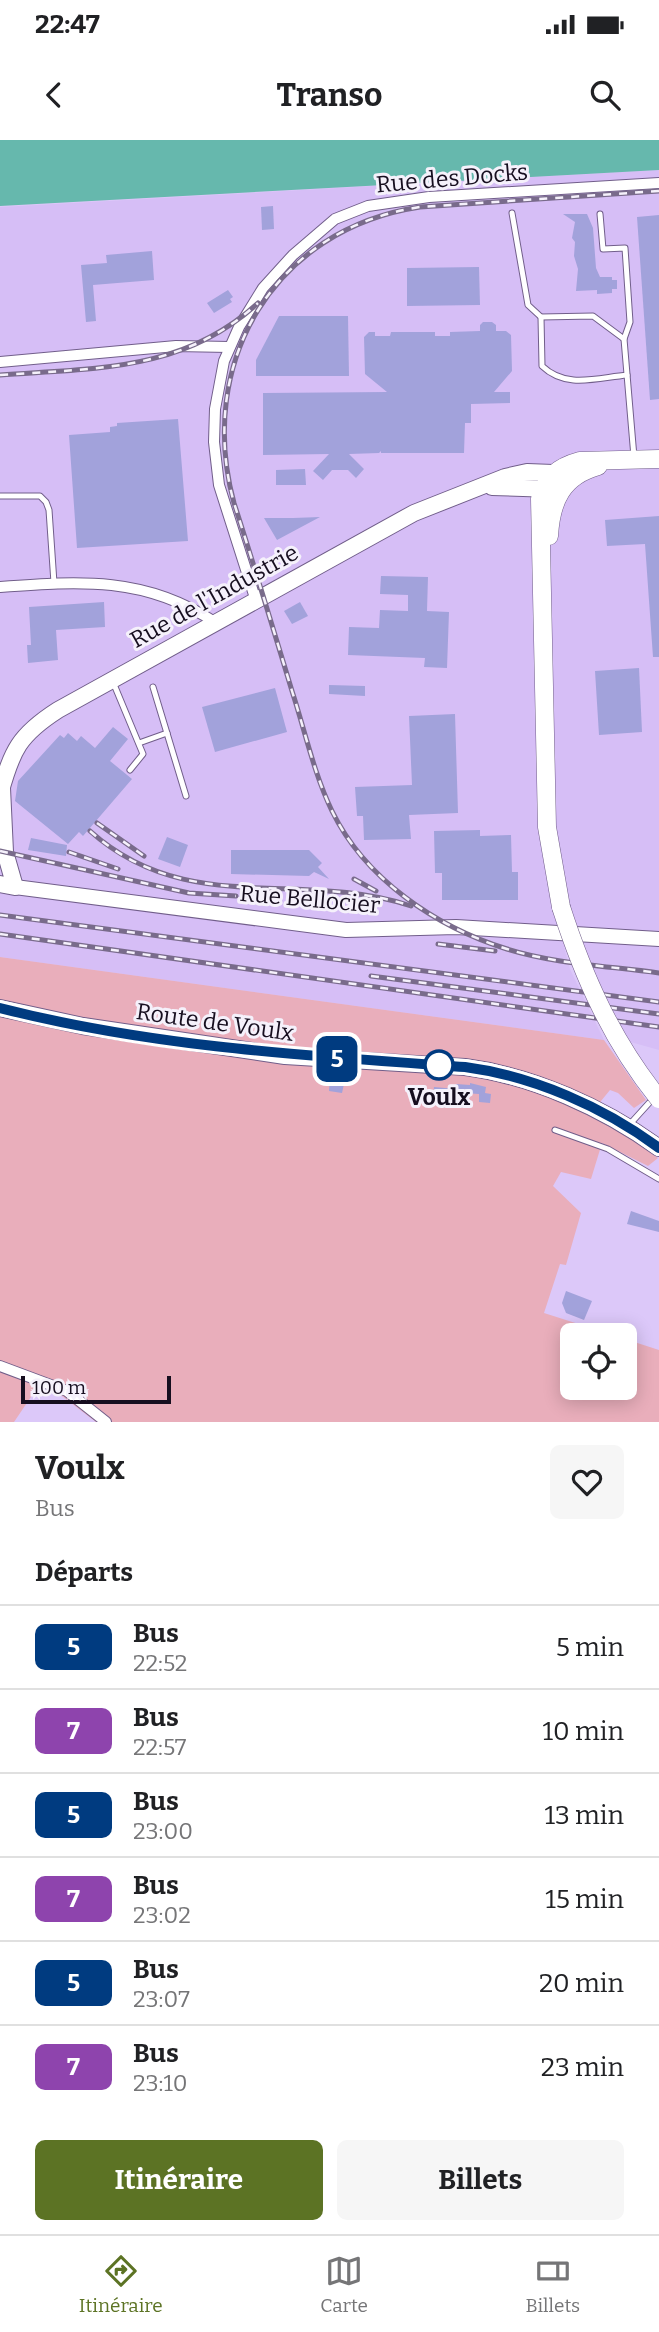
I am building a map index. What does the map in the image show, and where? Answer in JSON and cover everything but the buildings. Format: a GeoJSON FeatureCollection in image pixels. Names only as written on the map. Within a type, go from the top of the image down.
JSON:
{"type":"FeatureCollection","features":[{"type":"Feature","properties":{"kind":"main road"},"geometry":{"type":"LineString","coordinates":[[486,486],[515,487],[548,481],[611,462],[659,459]]}},
{"type":"Feature","properties":{"kind":"main road","name":"Rue de l'Industrie"},"geometry":{"type":"LineString","coordinates":[[1,791],[12,754],[24,735],[58,710],[414,513],[505,477],[548,481]]}},
{"type":"Feature","properties":{"kind":"main road"},"geometry":{"type":"LineString","coordinates":[[548,481],[538,512],[547,827],[561,907],[578,958],[602,1012],[654,1101]]}},
{"type":"Feature","properties":{"kind":"main road"},"geometry":{"type":"LineString","coordinates":[[543,636],[550,518],[548,481]]}},
{"type":"Feature","properties":{"kind":"main road"},"geometry":{"type":"LineString","coordinates":[[515,487],[538,512]]}},
{"type":"Feature","properties":{"kind":"main road"},"geometry":{"type":"LineString","coordinates":[[1,791],[7,886]]}},
{"type":"Feature","properties":{"kind":"main road","name":"Route de Voulx"},"geometry":{"type":"LineString","coordinates":[[0,1008],[96,1029],[285,1056],[483,1070],[552,1091],[628,1127],[659,1148]]}},
{"type":"Feature","properties":{"kind":"street","name":"Rue des Docks"},"geometry":{"type":"LineString","coordinates":[[256,601],[223,498],[215,459],[215,409],[220,376],[229,347],[248,312],[274,275],[293,255],[335,219],[368,206],[429,197],[659,183]]}},
{"type":"Feature","properties":{"kind":"street"},"geometry":{"type":"LineString","coordinates":[[0,362],[164,347],[229,347]]}},
{"type":"Feature","properties":{"kind":"street"},"geometry":{"type":"LineString","coordinates":[[0,587],[108,582],[153,592],[181,603],[216,623]]}},
{"type":"Feature","properties":{"kind":"street","name":"Rue Bellocier"},"geometry":{"type":"LineString","coordinates":[[7,886],[346,930],[456,927],[659,939]]}},
{"type":"Feature","properties":{"kind":"street"},"geometry":{"type":"LineString","coordinates":[[0,1366],[67,1391],[106,1422]]}},
{"type":"Feature","properties":{"kind":"lane"},"geometry":{"type":"LineString","coordinates":[[512,213],[528,305],[541,317],[593,316],[624,339]]}},
{"type":"Feature","properties":{"kind":"lane"},"geometry":{"type":"LineString","coordinates":[[600,214],[603,249],[625,248],[630,322],[624,339],[634,461]]}},
{"type":"Feature","properties":{"kind":"lane"},"geometry":{"type":"LineString","coordinates":[[541,317],[542,366],[553,377],[570,381],[627,375]]}},
{"type":"Feature","properties":{"kind":"lane"},"geometry":{"type":"LineString","coordinates":[[0,496],[40,496],[46,502],[54,583]]}},
{"type":"Feature","properties":{"kind":"lane"},"geometry":{"type":"LineString","coordinates":[[112,680],[143,754],[130,770]]}},
{"type":"Feature","properties":{"kind":"lane"},"geometry":{"type":"LineString","coordinates":[[153,687],[186,796]]}},
{"type":"Feature","properties":{"kind":"lane"},"geometry":{"type":"LineString","coordinates":[[139,743],[167,733]]}},
{"type":"Feature","properties":{"kind":"lane"},"geometry":{"type":"LineString","coordinates":[[628,1127],[654,1101]]}},
{"type":"Feature","properties":{"kind":"lane"},"geometry":{"type":"LineString","coordinates":[[555,1130],[608,1149],[638,1164],[659,1180]]}},
{"type":"Feature","properties":{"kind":"shaded area"},"geometry":{"type":"Polygon","coordinates":[[[0,140],[659,140],[659,170],[0,206],[0,140]]]}},
{"type":"Feature","properties":{"kind":"shaded area"},"geometry":{"type":"Polygon","coordinates":[[[659,170],[659,1050],[627,1041],[585,951],[564,947],[570,969],[604,1040],[0,957],[0,207],[659,170]]]}},
{"type":"Feature","properties":{"kind":"shaded area"},"geometry":{"type":"Polygon","coordinates":[[[0,957],[604,1040],[646,1100],[634,1108],[618,1093],[610,1090],[601,1101],[596,1119],[627,1136],[658,1158],[648,1166],[602,1143],[591,1179],[561,1172],[553,1186],[581,1213],[566,1265],[560,1264],[544,1313],[575,1323],[560,1323],[560,1400],[637,1400],[637,1343],[659,1350],[659,1422],[96,1422],[43,1385],[35,1391],[14,1422],[0,1422],[0,957]]]}},
{"type":"Feature","properties":{"kind":"railway"},"geometry":{"type":"LineString","coordinates":[[659,191],[420,207],[368,220],[324,243],[287,273],[258,311],[237,354],[226,401],[225,451],[234,503],[315,767],[332,811],[363,858],[383,879],[429,914],[480,940],[544,958],[659,973]]}},
{"type":"Feature","properties":{"kind":"railway"},"geometry":{"type":"LineString","coordinates":[[0,375],[104,367],[168,354],[229,326],[258,303]]}},
{"type":"Feature","properties":{"kind":"railway"},"geometry":{"type":"LineString","coordinates":[[97,823],[144,856]]}},
{"type":"Feature","properties":{"kind":"railway"},"geometry":{"type":"LineString","coordinates":[[90,831],[127,858],[165,874],[205,883],[369,896],[411,906]]}},
{"type":"Feature","properties":{"kind":"railway"},"geometry":{"type":"LineString","coordinates":[[0,851],[189,893],[236,896]]}},
{"type":"Feature","properties":{"kind":"railway"},"geometry":{"type":"LineString","coordinates":[[69,852],[118,869]]}},
{"type":"Feature","properties":{"kind":"railway"},"geometry":{"type":"LineString","coordinates":[[354,879],[376,891]]}},
{"type":"Feature","properties":{"kind":"railway"},"geometry":{"type":"LineString","coordinates":[[0,915],[659,1002]]}},
{"type":"Feature","properties":{"kind":"railway"},"geometry":{"type":"LineString","coordinates":[[0,934],[659,1027]]}},
{"type":"Feature","properties":{"kind":"railway"},"geometry":{"type":"LineString","coordinates":[[438,944],[495,951]]}},
{"type":"Feature","properties":{"kind":"railway"},"geometry":{"type":"LineString","coordinates":[[371,976],[659,1014]]}},
{"type":"Feature","properties":{"kind":"bus line","name":"5"},"geometry":{"type":"LineString","coordinates":[[0,1008],[83,1026],[285,1056],[465,1067],[493,1072],[552,1091],[594,1109],[659,1148]]}},
{"type":"Feature","properties":{"kind":"place","name":"Voulx"},"geometry":{"type":"Point","coordinates":[439,1065]}}]}
